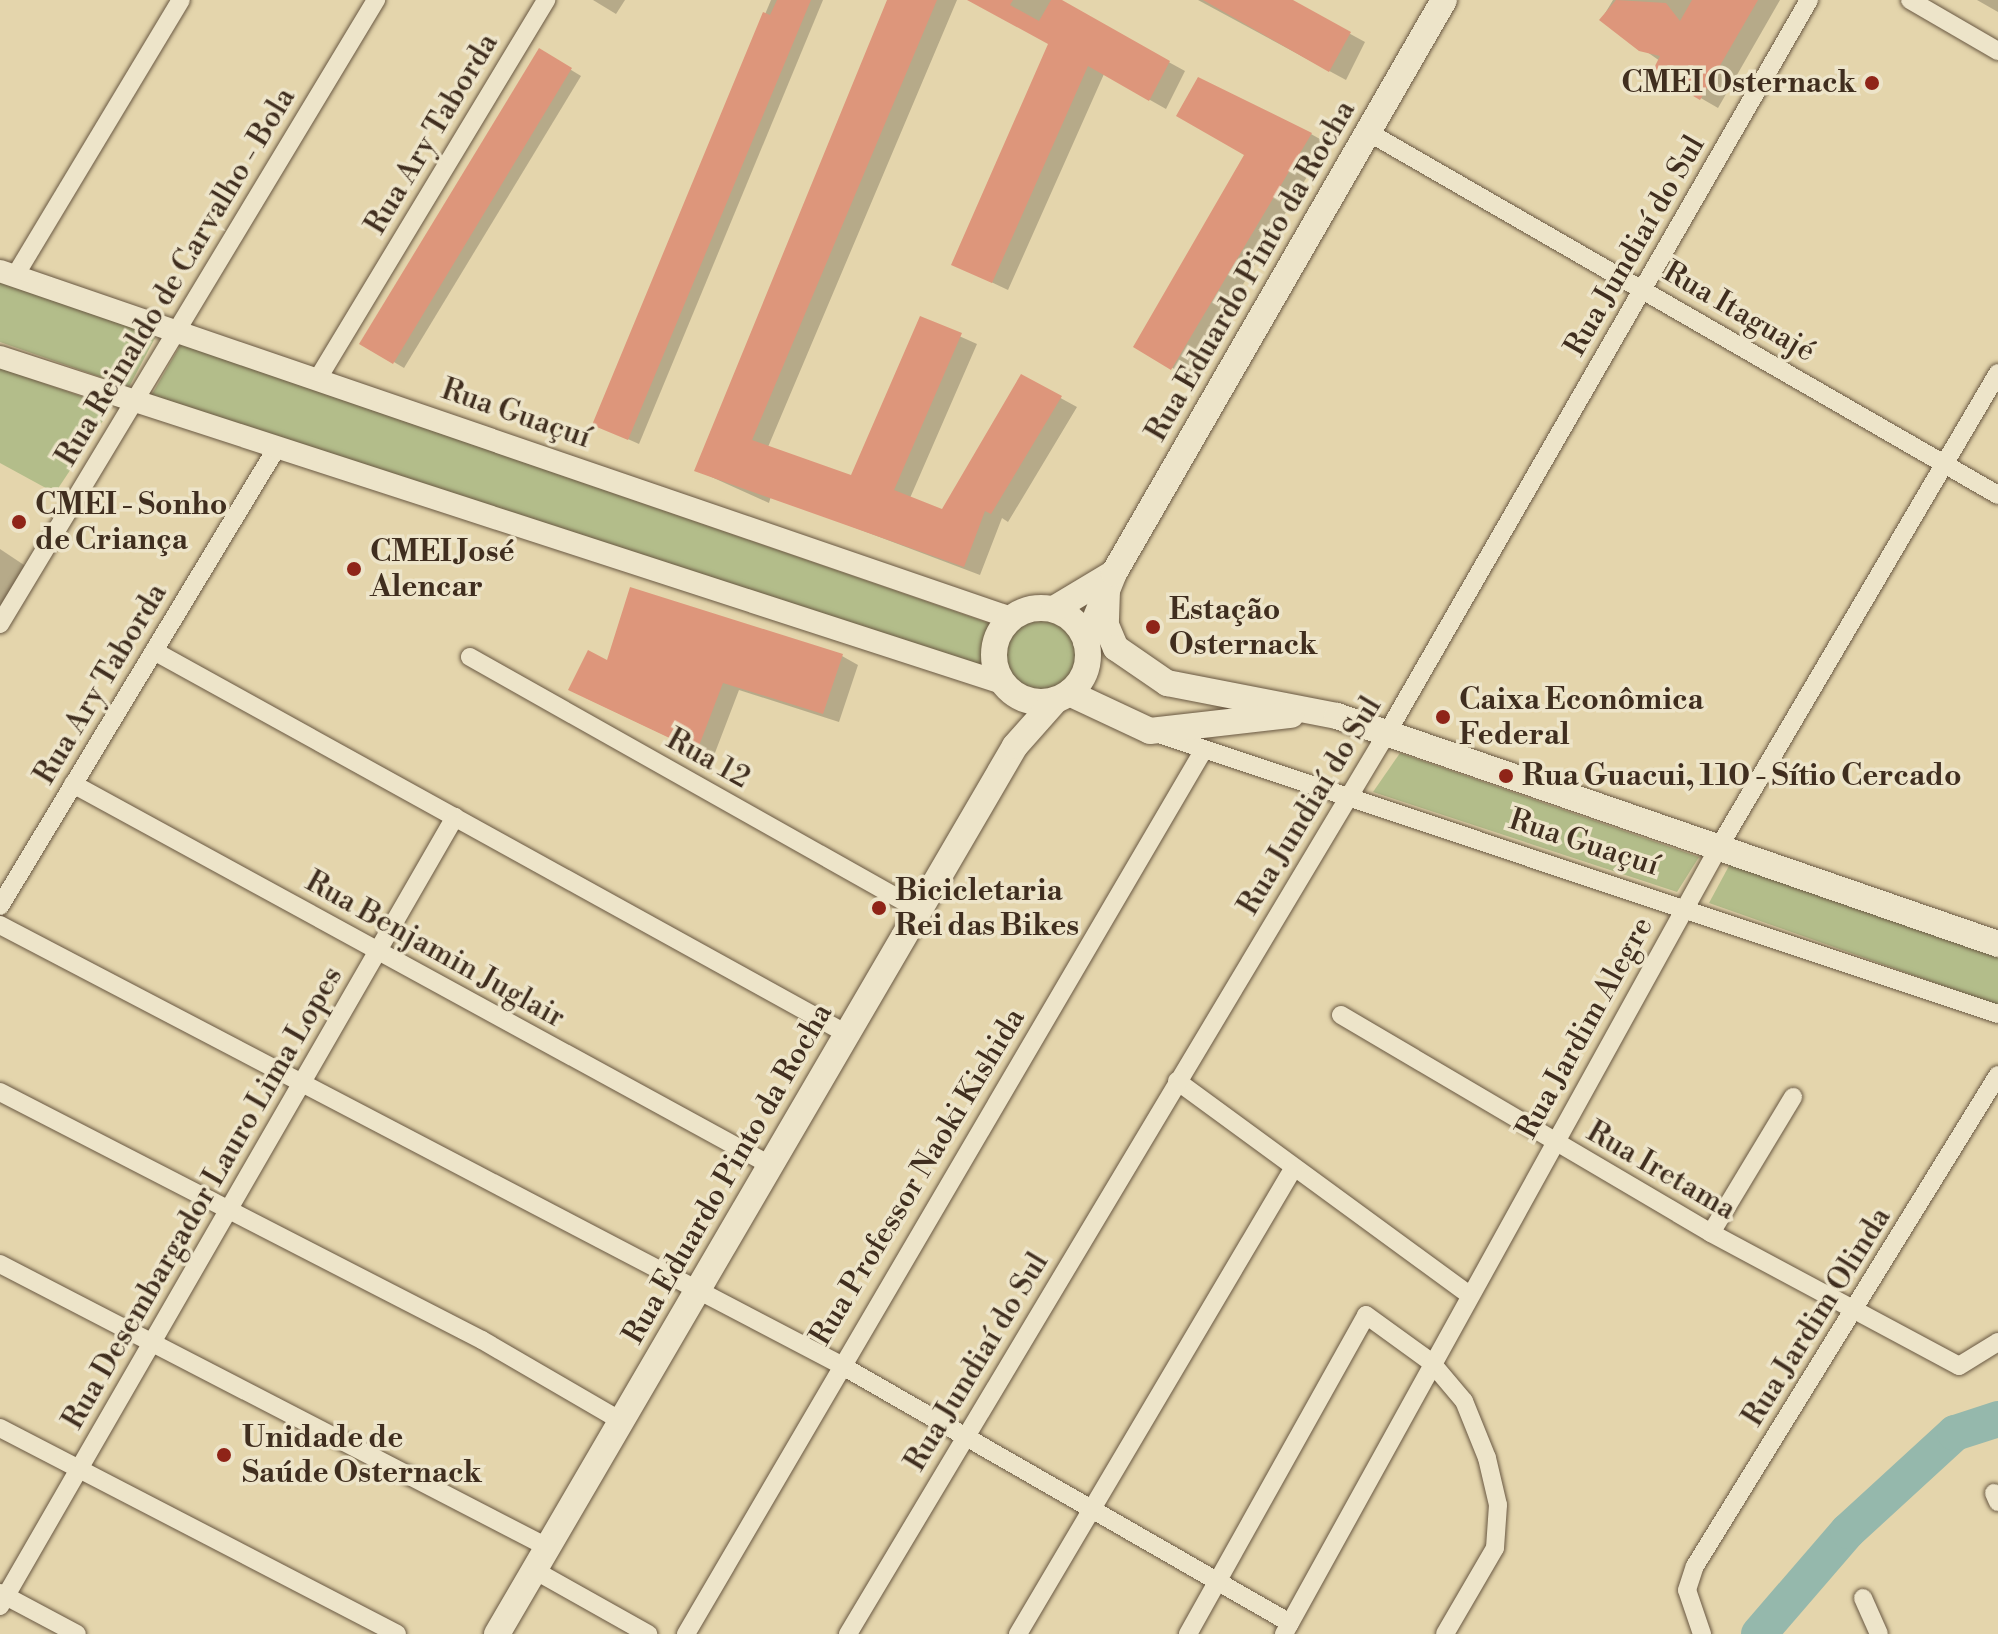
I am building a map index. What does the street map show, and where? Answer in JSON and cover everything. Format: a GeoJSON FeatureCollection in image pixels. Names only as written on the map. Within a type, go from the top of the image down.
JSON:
{"type":"FeatureCollection","features":[{"type":"Feature","properties":{"kind":"main road","name":"Rua Eduardo Pinto da Rocha"},"geometry":{"type":"LineString","coordinates":[[1087,649],[1110,582],[1444,0]]}},
{"type":"Feature","properties":{"kind":"main road","name":"Rua Eduardo Pinto da Rocha"},"geometry":{"type":"LineString","coordinates":[[1054,609],[1110,582]]}},
{"type":"Feature","properties":{"kind":"main road"},"geometry":{"type":"LineString","coordinates":[[1110,582],[1106,625],[1123,657]]}},
{"type":"Feature","properties":{"kind":"main road"},"geometry":{"type":"LineString","coordinates":[[1006,687],[1031,701],[1062,696],[1087,649],[1054,609],[1011,618],[993,656],[1006,687],[1015,746]]}},
{"type":"Feature","properties":{"kind":"main road","name":"Rua Guaçuí"},"geometry":{"type":"LineString","coordinates":[[1087,649],[1123,657],[1200,693],[1323,711],[1998,944]]}},
{"type":"Feature","properties":{"kind":"main road"},"geometry":{"type":"LineString","coordinates":[[1150,731],[1188,720],[1200,693]]}},
{"type":"Feature","properties":{"kind":"main road","name":"Rua Eduardo Pinto da Rocha"},"geometry":{"type":"LineString","coordinates":[[497,1634],[1015,746],[1062,696]]}},
{"type":"Feature","properties":{"kind":"main road","name":"Rua Guaçuí"},"geometry":{"type":"LineString","coordinates":[[1062,696],[1150,731],[1323,711]]}},
{"type":"Feature","properties":{"kind":"street"},"geometry":{"type":"LineString","coordinates":[[7,274],[181,0]]}},
{"type":"Feature","properties":{"kind":"street","name":"Rua Reinaldo de Carvalho - Bola"},"geometry":{"type":"LineString","coordinates":[[0,624],[376,0]]}},
{"type":"Feature","properties":{"kind":"street","name":"Rua Ary Taborda"},"geometry":{"type":"LineString","coordinates":[[317,380],[546,0]]}},
{"type":"Feature","properties":{"kind":"street","name":"Rua Jundiaí do Sul"},"geometry":{"type":"LineString","coordinates":[[848,1634],[1387,733],[1809,0]]}},
{"type":"Feature","properties":{"kind":"street"},"geometry":{"type":"LineString","coordinates":[[1910,0],[1998,51]]}},
{"type":"Feature","properties":{"kind":"street","name":"Rua Itaguajé"},"geometry":{"type":"LineString","coordinates":[[1368,132],[1642,287],[1998,495]]}},
{"type":"Feature","properties":{"kind":"street","name":"Rua Guaçuí"},"geometry":{"type":"LineString","coordinates":[[7,274],[1011,618]]}},
{"type":"Feature","properties":{"kind":"street"},"geometry":{"type":"LineString","coordinates":[[0,357],[1006,687]]}},
{"type":"Feature","properties":{"kind":"street","name":"Rua Jardim Alegre"},"geometry":{"type":"LineString","coordinates":[[1287,1628],[1431,1362],[1719,847],[1998,373]]}},
{"type":"Feature","properties":{"kind":"street","name":"Rua Ary Taborda"},"geometry":{"type":"LineString","coordinates":[[0,906],[276,449]]}},
{"type":"Feature","properties":{"kind":"street"},"geometry":{"type":"LineString","coordinates":[[154,651],[847,1034]]}},
{"type":"Feature","properties":{"kind":"street","name":"Rua 12"},"geometry":{"type":"LineString","coordinates":[[470,657],[919,910]]}},
{"type":"Feature","properties":{"kind":"street","name":"Rua Guaçuí"},"geometry":{"type":"LineString","coordinates":[[1150,731],[1346,799],[1998,1014]]}},
{"type":"Feature","properties":{"kind":"street","name":"Rua Professor Naoki Kishida"},"geometry":{"type":"LineString","coordinates":[[686,1634],[839,1364],[1203,751]]}},
{"type":"Feature","properties":{"kind":"street","name":"Rua Benjamin Juglair"},"geometry":{"type":"LineString","coordinates":[[73,784],[770,1165]]}},
{"type":"Feature","properties":{"kind":"street","name":"Rua Desembargador Lauro Lima Lopes"},"geometry":{"type":"LineString","coordinates":[[2,1599],[455,817]]}},
{"type":"Feature","properties":{"kind":"street"},"geometry":{"type":"LineString","coordinates":[[0,925],[839,1364],[1219,1580],[1287,1628]]}},
{"type":"Feature","properties":{"kind":"street","name":"Rua Iretama"},"geometry":{"type":"LineString","coordinates":[[1341,1015],[1711,1233],[1959,1366],[1998,1342]]}},
{"type":"Feature","properties":{"kind":"street","name":"Rua Jardim Olinda"},"geometry":{"type":"LineString","coordinates":[[1702,1634],[1687,1590],[1695,1566],[1998,1075]]}},
{"type":"Feature","properties":{"kind":"street"},"geometry":{"type":"LineString","coordinates":[[1177,1081],[1293,1169],[1469,1295]]}},
{"type":"Feature","properties":{"kind":"street"},"geometry":{"type":"LineString","coordinates":[[0,1092],[228,1210],[621,1421]]}},
{"type":"Feature","properties":{"kind":"street"},"geometry":{"type":"LineString","coordinates":[[1711,1233],[1793,1097]]}},
{"type":"Feature","properties":{"kind":"street"},"geometry":{"type":"LineString","coordinates":[[1018,1634],[1293,1169]]}},
{"type":"Feature","properties":{"kind":"street"},"geometry":{"type":"LineString","coordinates":[[0,1264],[547,1547]]}},
{"type":"Feature","properties":{"kind":"street"},"geometry":{"type":"LineString","coordinates":[[1188,1634],[1366,1315],[1431,1362],[1478,1425],[1498,1505],[1495,1548],[1445,1634]]}},
{"type":"Feature","properties":{"kind":"street"},"geometry":{"type":"LineString","coordinates":[[0,1428],[397,1634]]}},
{"type":"Feature","properties":{"kind":"street"},"geometry":{"type":"LineString","coordinates":[[534,1570],[648,1634]]}},
{"type":"Feature","properties":{"kind":"street"},"geometry":{"type":"LineString","coordinates":[[1863,1598],[1879,1634]]}},
{"type":"Feature","properties":{"kind":"street"},"geometry":{"type":"LineString","coordinates":[[2,1599],[77,1634]]}},
{"type":"Feature","properties":{"kind":"green space"},"geometry":{"type":"Polygon","coordinates":[[[0,280],[156,336],[129,387],[0,342],[0,280]]]}},
{"type":"Feature","properties":{"kind":"green space"},"geometry":{"type":"Polygon","coordinates":[[[181,344],[989,623],[980,667],[151,396],[181,344]]]}},
{"type":"Feature","properties":{"kind":"green space"},"geometry":{"type":"Polygon","coordinates":[[[0,368],[112,407],[55,493],[0,463],[0,368]]]}},
{"type":"Feature","properties":{"kind":"green space"},"geometry":{"type":"Polygon","coordinates":[[[1039,616],[1054,619],[1067,628],[1076,641],[1079,656],[1076,671],[1067,684],[1054,693],[1039,696],[1024,693],[1011,684],[1002,671],[999,656],[1002,641],[1011,628],[1024,619],[1039,616]]]}},
{"type":"Feature","properties":{"kind":"green space"},"geometry":{"type":"Polygon","coordinates":[[[1400,753],[1699,857],[1677,892],[1373,792],[1400,753]]]}},
{"type":"Feature","properties":{"kind":"green space"},"geometry":{"type":"Polygon","coordinates":[[[1730,864],[1998,957],[1998,1005],[1709,903],[1730,864]]]}},
{"type":"Feature","properties":{"kind":"building"},"geometry":{"type":"Polygon","coordinates":[[[777,0],[811,0],[628,440],[592,425],[763,12],[770,15],[777,0]]]}},
{"type":"Feature","properties":{"kind":"building"},"geometry":{"type":"Polygon","coordinates":[[[887,0],[937,0],[752,440],[851,475],[920,316],[962,333],[894,490],[942,509],[1021,374],[1062,396],[991,514],[985,511],[964,567],[694,471],[887,0]]]}},
{"type":"Feature","properties":{"kind":"building"},"geometry":{"type":"Polygon","coordinates":[[[967,0],[1013,0],[1010,5],[1039,21],[1051,0],[1062,0],[1170,61],[1149,101],[1088,66],[992,283],[951,265],[1048,44],[967,0]]]}},
{"type":"Feature","properties":{"kind":"building"},"geometry":{"type":"Polygon","coordinates":[[[1203,0],[1293,0],[1351,32],[1329,72],[1203,0]]]}},
{"type":"Feature","properties":{"kind":"building"},"geometry":{"type":"Polygon","coordinates":[[[1616,0],[1666,3],[1680,21],[1692,0],[1758,0],[1700,100],[1652,72],[1660,56],[1639,51],[1599,20],[1616,0]]]}},
{"type":"Feature","properties":{"kind":"building"},"geometry":{"type":"Polygon","coordinates":[[[539,48],[572,68],[393,364],[359,344],[539,48]]]}},
{"type":"Feature","properties":{"kind":"building"},"geometry":{"type":"Polygon","coordinates":[[[1198,77],[1312,133],[1171,370],[1133,347],[1244,155],[1176,116],[1198,77]]]}},
{"type":"Feature","properties":{"kind":"building"},"geometry":{"type":"Polygon","coordinates":[[[630,587],[843,654],[823,714],[723,683],[697,751],[568,690],[588,650],[607,660],[630,587]]]}},
{"type":"Feature","properties":{"kind":"waterway"},"geometry":{"type":"LineString","coordinates":[[1759,1634],[1848,1531],[1955,1433],[1998,1419]]}},
{"type":"Feature","properties":{"kind":"place","name":"CMEI Osternack"},"geometry":{"type":"Point","coordinates":[1872,83]}},
{"type":"Feature","properties":{"kind":"place","name":"CMEI - Sonho de Criança"},"geometry":{"type":"Point","coordinates":[19,522]}},
{"type":"Feature","properties":{"kind":"place","name":"CMEI José Alencar"},"geometry":{"type":"Point","coordinates":[354,569]}},
{"type":"Feature","properties":{"kind":"place","name":"Estação Osternack"},"geometry":{"type":"Point","coordinates":[1153,627]}},
{"type":"Feature","properties":{"kind":"place","name":"Caixa Econômica Federal"},"geometry":{"type":"Point","coordinates":[1443,717]}},
{"type":"Feature","properties":{"kind":"place","name":"Rua Guacui, 110 - Sítio Cercado"},"geometry":{"type":"Point","coordinates":[1506,776]}},
{"type":"Feature","properties":{"kind":"place","name":"Bicicletaria Rei das Bikes"},"geometry":{"type":"Point","coordinates":[879,908]}},
{"type":"Feature","properties":{"kind":"place","name":"Unidade de Saúde Osternack"},"geometry":{"type":"Point","coordinates":[224,1455]}}]}
